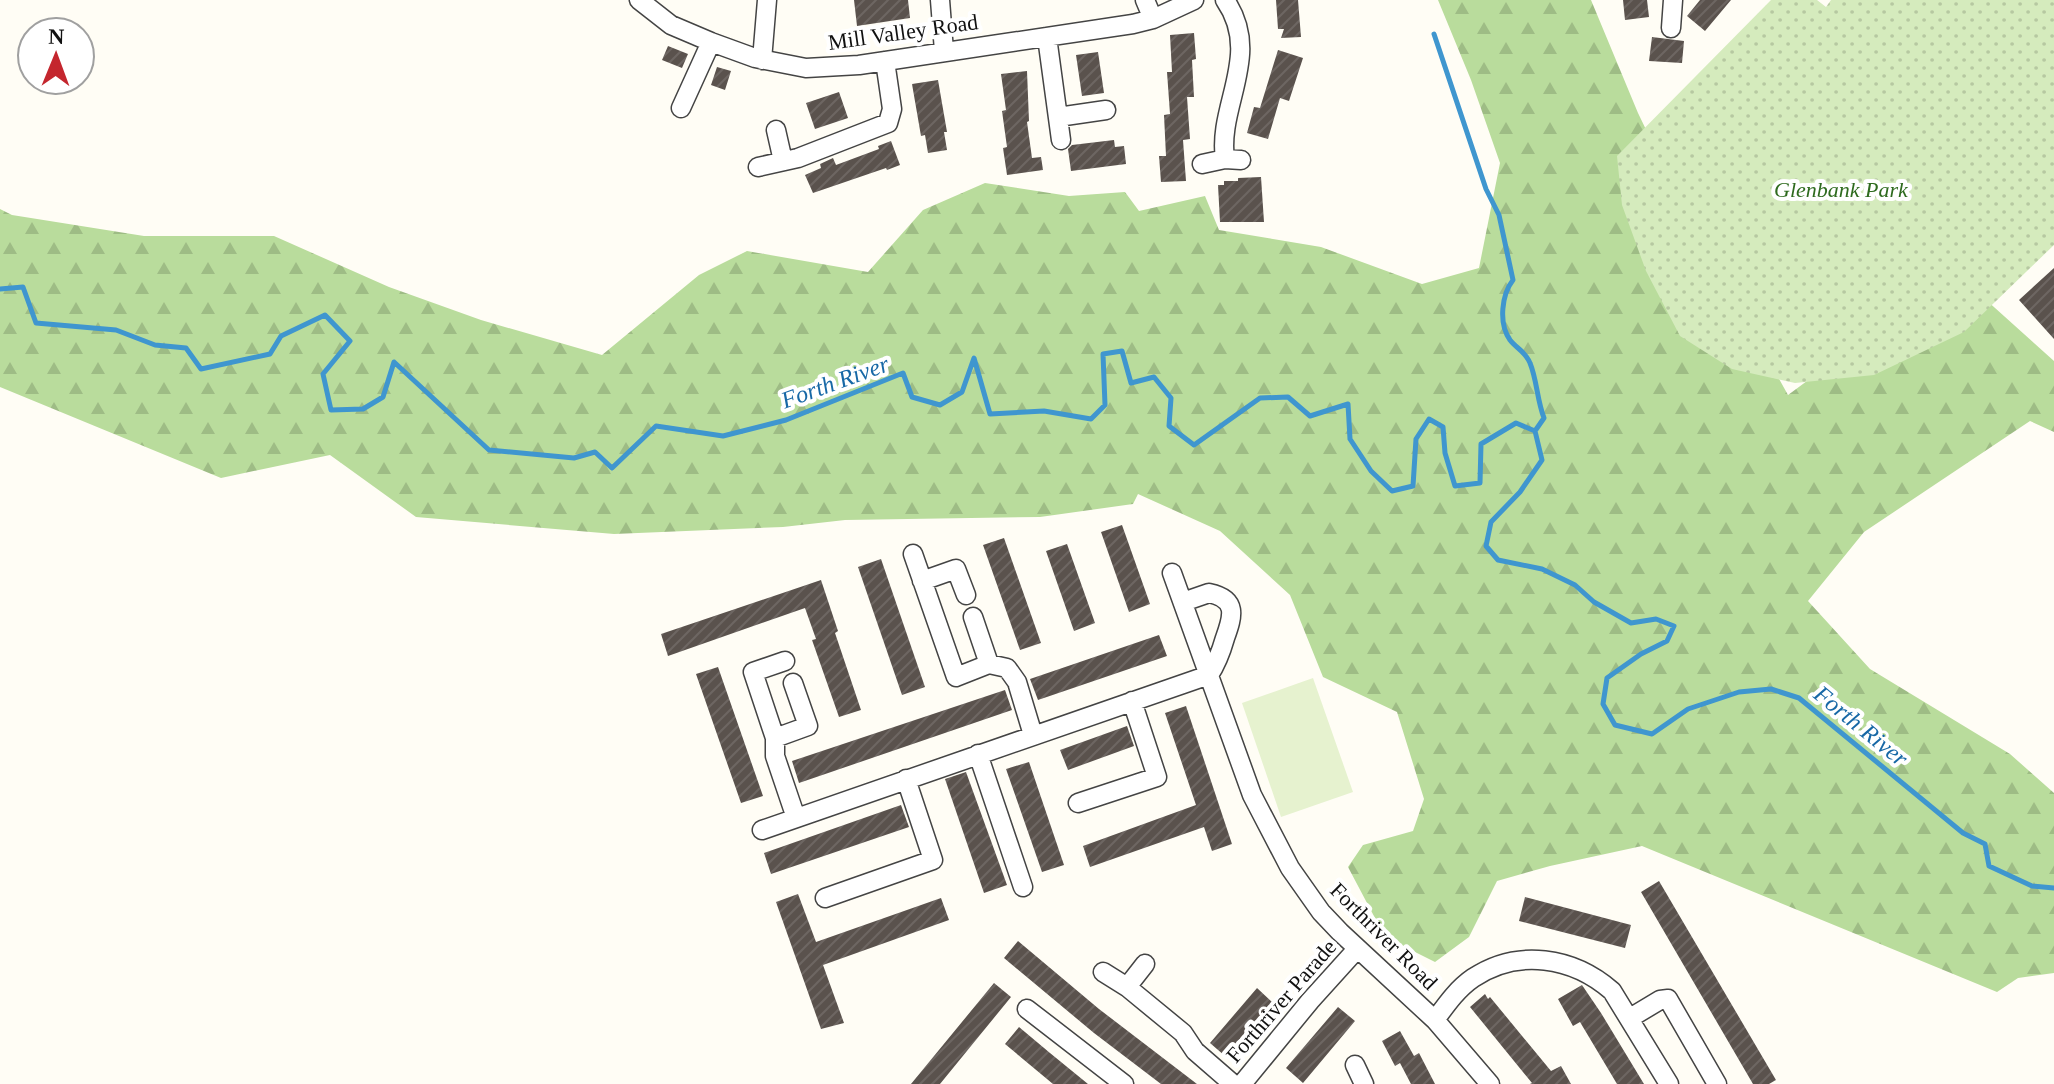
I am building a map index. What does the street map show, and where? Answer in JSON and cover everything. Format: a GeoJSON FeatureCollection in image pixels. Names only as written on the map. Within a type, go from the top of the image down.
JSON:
{"type":"FeatureCollection","features":[{"type":"Feature","properties":{"kind":"street","name":"Mill Valley Road"},"geometry":{"type":"LineString","coordinates":[[639,0],[671,25],[711,42],[762,60],[806,68],[885,61],[1153,19],[1194,0]]}},
{"type":"Feature","properties":{"kind":"street"},"geometry":{"type":"LineString","coordinates":[[762,60],[767,0]]}},
{"type":"Feature","properties":{"kind":"street"},"geometry":{"type":"LineString","coordinates":[[940,0],[944,51]]}},
{"type":"Feature","properties":{"kind":"street"},"geometry":{"type":"LineString","coordinates":[[1145,0],[1153,19]]}},
{"type":"Feature","properties":{"kind":"street"},"geometry":{"type":"LineString","coordinates":[[1202,164],[1233,160],[1223,147],[1238,82],[1241,49],[1236,23],[1225,0]]}},
{"type":"Feature","properties":{"kind":"street"},"geometry":{"type":"LineString","coordinates":[[1671,28],[1673,0]]}},
{"type":"Feature","properties":{"kind":"street"},"geometry":{"type":"LineString","coordinates":[[1047,37],[1061,140]]}},
{"type":"Feature","properties":{"kind":"street"},"geometry":{"type":"LineString","coordinates":[[681,108],[711,42]]}},
{"type":"Feature","properties":{"kind":"street"},"geometry":{"type":"LineString","coordinates":[[758,167],[798,158],[888,123],[892,109],[885,61]]}},
{"type":"Feature","properties":{"kind":"street"},"geometry":{"type":"LineString","coordinates":[[1058,117],[1106,110]]}},
{"type":"Feature","properties":{"kind":"street"},"geometry":{"type":"LineString","coordinates":[[776,130],[783,161]]}},
{"type":"Feature","properties":{"kind":"street"},"geometry":{"type":"LineString","coordinates":[[913,554],[956,677],[989,664],[1000,665],[1014,675],[1033,735]]}},
{"type":"Feature","properties":{"kind":"street"},"geometry":{"type":"LineString","coordinates":[[922,581],[956,569],[966,595]]}},
{"type":"Feature","properties":{"kind":"street","name":"Forthriver Road"},"geometry":{"type":"LineString","coordinates":[[1172,573],[1252,795],[1280,851],[1321,912],[1435,1020],[1490,1084]]}},
{"type":"Feature","properties":{"kind":"street"},"geometry":{"type":"LineString","coordinates":[[762,830],[1209,675],[1217,664],[1232,618],[1231,609],[1226,600],[1209,593],[1183,602]]}},
{"type":"Feature","properties":{"kind":"street"},"geometry":{"type":"LineString","coordinates":[[973,617],[989,664]]}},
{"type":"Feature","properties":{"kind":"street"},"geometry":{"type":"LineString","coordinates":[[785,661],[753,672],[775,738],[775,756],[796,818]]}},
{"type":"Feature","properties":{"kind":"street"},"geometry":{"type":"LineString","coordinates":[[775,738],[808,726],[793,683]]}},
{"type":"Feature","properties":{"kind":"street"},"geometry":{"type":"LineString","coordinates":[[1078,803],[1157,777],[1132,701]]}},
{"type":"Feature","properties":{"kind":"street"},"geometry":{"type":"LineString","coordinates":[[978,754],[1023,887]]}},
{"type":"Feature","properties":{"kind":"street"},"geometry":{"type":"LineString","coordinates":[[825,898],[933,860],[906,779]]}},
{"type":"Feature","properties":{"kind":"street","name":"Forthriver Parade"},"geometry":{"type":"LineString","coordinates":[[1242,1084],[1357,949]]}},
{"type":"Feature","properties":{"kind":"street"},"geometry":{"type":"LineString","coordinates":[[1435,1020],[1472,979],[1511,962],[1538,960],[1569,965],[1598,980],[1621,1002],[1669,1084]]}},
{"type":"Feature","properties":{"kind":"street"},"geometry":{"type":"LineString","coordinates":[[1127,987],[1145,964]]}},
{"type":"Feature","properties":{"kind":"street","name":"Forthriver Parade"},"geometry":{"type":"LineString","coordinates":[[1103,972],[1127,987],[1183,1033],[1195,1051],[1233,1084]]}},
{"type":"Feature","properties":{"kind":"street"},"geometry":{"type":"LineString","coordinates":[[1630,1018],[1660,1000],[1668,999],[1717,1084]]}},
{"type":"Feature","properties":{"kind":"street"},"geometry":{"type":"LineString","coordinates":[[1027,1009],[1124,1084]]}},
{"type":"Feature","properties":{"kind":"street"},"geometry":{"type":"LineString","coordinates":[[1355,1065],[1364,1084]]}},
{"type":"Feature","properties":{"kind":"green space"},"geometry":{"type":"Polygon","coordinates":[[[1438,0],[1591,0],[1638,113],[1678,196],[1788,395],[1955,272],[2054,361],[2054,432],[2030,421],[1864,532],[1808,601],[1870,669],[2010,754],[2054,793],[2054,973],[2018,978],[1997,992],[1642,846],[1497,881],[1469,937],[1435,962],[1385,937],[1348,867],[1363,845],[1413,831],[1424,799],[1397,712],[1323,677],[1290,595],[1220,531],[1138,494],[1133,504],[1040,517],[845,520],[783,527],[614,534],[416,517],[330,455],[221,478],[0,387],[0,209],[12,215],[144,236],[274,236],[389,287],[481,320],[602,355],[699,275],[747,251],[868,272],[923,210],[985,183],[1069,196],[1125,192],[1139,211],[1205,196],[1219,230],[1321,247],[1422,284],[1479,268],[1500,163],[1471,80],[1438,0]]]}},
{"type":"Feature","properties":{"kind":"green space","name":"Glenbank Park"},"geometry":{"type":"Polygon","coordinates":[[[1771,0],[1817,0],[1826,7],[1831,0],[2054,0],[2054,245],[1964,332],[1874,375],[1795,383],[1732,369],[1680,336],[1646,271],[1622,205],[1617,156],[1771,0]]]}},
{"type":"Feature","properties":{"kind":"green space"},"geometry":{"type":"Polygon","coordinates":[[[1313,678],[1353,792],[1281,817],[1242,703],[1313,678]]]}},
{"type":"Feature","properties":{"kind":"building"},"geometry":{"type":"Polygon","coordinates":[[[854,0],[908,0],[910,18],[857,26],[854,0]]]}},
{"type":"Feature","properties":{"kind":"building"},"geometry":{"type":"Polygon","coordinates":[[[1276,0],[1298,0],[1301,37],[1281,38],[1284,29],[1278,29],[1276,0]]]}},
{"type":"Feature","properties":{"kind":"building"},"geometry":{"type":"Polygon","coordinates":[[[1623,0],[1647,0],[1649,17],[1625,20],[1623,0]]]}},
{"type":"Feature","properties":{"kind":"building"},"geometry":{"type":"Polygon","coordinates":[[[1700,0],[1731,0],[1705,31],[1687,16],[1700,0]]]}},
{"type":"Feature","properties":{"kind":"building"},"geometry":{"type":"Polygon","coordinates":[[[1194,33],[1194,97],[1187,97],[1190,139],[1183,140],[1186,181],[1161,182],[1159,156],[1166,156],[1164,115],[1170,114],[1167,72],[1172,72],[1170,35],[1194,33]]]}},
{"type":"Feature","properties":{"kind":"building"},"geometry":{"type":"Polygon","coordinates":[[[1652,37],[1684,41],[1682,63],[1649,61],[1652,37]]]}},
{"type":"Feature","properties":{"kind":"building"},"geometry":{"type":"Polygon","coordinates":[[[668,46],[688,54],[682,68],[662,60],[668,46]]]}},
{"type":"Feature","properties":{"kind":"building"},"geometry":{"type":"Polygon","coordinates":[[[1278,50],[1303,58],[1289,101],[1280,98],[1268,139],[1247,133],[1254,107],[1260,108],[1278,50]]]}},
{"type":"Feature","properties":{"kind":"building"},"geometry":{"type":"Polygon","coordinates":[[[1098,52],[1104,93],[1082,96],[1076,55],[1098,52]]]}},
{"type":"Feature","properties":{"kind":"building"},"geometry":{"type":"Polygon","coordinates":[[[717,67],[731,71],[725,90],[711,85],[717,67]]]}},
{"type":"Feature","properties":{"kind":"building"},"geometry":{"type":"Polygon","coordinates":[[[1027,71],[1027,122],[1032,158],[1041,157],[1043,170],[1007,175],[1002,111],[1006,110],[1001,74],[1027,71]]]}},
{"type":"Feature","properties":{"kind":"building"},"geometry":{"type":"Polygon","coordinates":[[[938,80],[947,150],[928,153],[925,135],[921,136],[912,84],[938,80]]]}},
{"type":"Feature","properties":{"kind":"building"},"geometry":{"type":"Polygon","coordinates":[[[839,92],[848,118],[815,129],[806,103],[839,92]]]}},
{"type":"Feature","properties":{"kind":"building"},"geometry":{"type":"Polygon","coordinates":[[[1114,140],[1115,147],[1124,146],[1126,164],[1071,171],[1068,149],[1072,145],[1114,140]]]}},
{"type":"Feature","properties":{"kind":"building"},"geometry":{"type":"Polygon","coordinates":[[[891,141],[900,165],[813,193],[805,175],[821,168],[820,164],[833,158],[836,165],[879,149],[878,146],[891,141]]]}},
{"type":"Feature","properties":{"kind":"building"},"geometry":{"type":"Polygon","coordinates":[[[1261,177],[1264,222],[1220,222],[1218,185],[1224,185],[1224,181],[1238,181],[1238,178],[1261,177]]]}},
{"type":"Feature","properties":{"kind":"building"},"geometry":{"type":"Polygon","coordinates":[[[2054,268],[2054,339],[2019,300],[2054,268]]]}},
{"type":"Feature","properties":{"kind":"building"},"geometry":{"type":"Polygon","coordinates":[[[1122,525],[1150,604],[1129,612],[1101,532],[1122,525]]]}},
{"type":"Feature","properties":{"kind":"building"},"geometry":{"type":"Polygon","coordinates":[[[1004,538],[1041,643],[1020,650],[983,545],[1004,538]]]}},
{"type":"Feature","properties":{"kind":"building"},"geometry":{"type":"Polygon","coordinates":[[[1067,544],[1095,623],[1074,631],[1046,551],[1067,544]]]}},
{"type":"Feature","properties":{"kind":"building"},"geometry":{"type":"Polygon","coordinates":[[[881,559],[925,687],[902,695],[858,567],[881,559]]]}},
{"type":"Feature","properties":{"kind":"building"},"geometry":{"type":"Polygon","coordinates":[[[821,580],[861,710],[839,717],[812,640],[816,639],[805,608],[668,656],[661,634],[821,580]]]}},
{"type":"Feature","properties":{"kind":"building"},"geometry":{"type":"Polygon","coordinates":[[[1159,635],[1167,656],[1038,700],[1030,679],[1159,635]]]}},
{"type":"Feature","properties":{"kind":"building"},"geometry":{"type":"Polygon","coordinates":[[[718,667],[763,796],[741,803],[696,674],[718,667]]]}},
{"type":"Feature","properties":{"kind":"building"},"geometry":{"type":"Polygon","coordinates":[[[1005,690],[1012,710],[799,783],[792,761],[1005,690]]]}},
{"type":"Feature","properties":{"kind":"building"},"geometry":{"type":"Polygon","coordinates":[[[1186,706],[1232,844],[1212,851],[1204,827],[1090,867],[1083,846],[1196,805],[1165,713],[1186,706]]]}},
{"type":"Feature","properties":{"kind":"building"},"geometry":{"type":"Polygon","coordinates":[[[1127,726],[1134,746],[1068,770],[1060,750],[1127,726]]]}},
{"type":"Feature","properties":{"kind":"building"},"geometry":{"type":"Polygon","coordinates":[[[1029,762],[1064,865],[1042,872],[1006,769],[1029,762]]]}},
{"type":"Feature","properties":{"kind":"building"},"geometry":{"type":"Polygon","coordinates":[[[966,772],[1007,885],[984,893],[945,779],[966,772]]]}},
{"type":"Feature","properties":{"kind":"building"},"geometry":{"type":"Polygon","coordinates":[[[901,805],[909,827],[771,874],[764,853],[901,805]]]}},
{"type":"Feature","properties":{"kind":"building"},"geometry":{"type":"Polygon","coordinates":[[[1659,881],[1776,1080],[1769,1084],[1753,1084],[1641,892],[1659,881]]]}},
{"type":"Feature","properties":{"kind":"building"},"geometry":{"type":"Polygon","coordinates":[[[798,894],[816,942],[941,898],[949,920],[823,965],[844,1023],[821,1029],[776,902],[798,894]]]}},
{"type":"Feature","properties":{"kind":"building"},"geometry":{"type":"Polygon","coordinates":[[[1525,897],[1631,925],[1625,948],[1519,921],[1525,897]]]}},
{"type":"Feature","properties":{"kind":"building"},"geometry":{"type":"Polygon","coordinates":[[[1018,941],[1099,1009],[1197,1084],[1161,1084],[1094,1033],[1004,958],[1018,941]]]}},
{"type":"Feature","properties":{"kind":"building"},"geometry":{"type":"Polygon","coordinates":[[[994,983],[1011,997],[940,1084],[911,1084],[994,983]]]}},
{"type":"Feature","properties":{"kind":"building"},"geometry":{"type":"Polygon","coordinates":[[[1582,985],[1644,1084],[1617,1084],[1580,1022],[1573,1026],[1558,999],[1582,985]]]}},
{"type":"Feature","properties":{"kind":"building"},"geometry":{"type":"Polygon","coordinates":[[[1257,988],[1272,1002],[1225,1056],[1210,1043],[1257,988]]]}},
{"type":"Feature","properties":{"kind":"building"},"geometry":{"type":"Polygon","coordinates":[[[1485,994],[1551,1071],[1561,1066],[1571,1084],[1530,1084],[1470,1007],[1485,994]]]}},
{"type":"Feature","properties":{"kind":"building"},"geometry":{"type":"Polygon","coordinates":[[[1338,1007],[1355,1021],[1303,1083],[1286,1068],[1338,1007]]]}},
{"type":"Feature","properties":{"kind":"building"},"geometry":{"type":"Polygon","coordinates":[[[1019,1027],[1088,1084],[1053,1084],[1005,1044],[1019,1027]]]}},
{"type":"Feature","properties":{"kind":"building"},"geometry":{"type":"Polygon","coordinates":[[[1400,1031],[1414,1056],[1419,1053],[1435,1084],[1411,1084],[1400,1063],[1395,1066],[1382,1041],[1400,1031]]]}},
{"type":"Feature","properties":{"kind":"waterway"},"geometry":{"type":"LineString","coordinates":[[1434,34],[1486,189],[1499,215],[1513,280],[1504,301],[1504,325],[1510,340],[1526,356],[1532,370],[1544,418],[1535,431]]}},
{"type":"Feature","properties":{"kind":"waterway","name":"Forth River"},"geometry":{"type":"LineString","coordinates":[[0,289],[23,287],[36,323],[116,330],[155,345],[186,348],[201,369],[270,354],[281,336],[325,315],[350,341],[323,374],[331,410],[363,409],[383,397],[394,362],[489,450],[574,458],[595,452],[612,468],[656,426],[723,436],[786,420],[903,373],[912,397],[940,405],[962,392],[974,358],[990,414],[1044,411],[1091,419],[1105,405],[1103,354],[1122,351],[1131,383],[1154,377],[1171,398],[1169,426],[1194,445],[1260,398],[1288,397],[1310,416],[1348,404],[1350,439],[1371,471],[1392,491],[1413,486],[1416,439],[1429,419],[1443,427],[1445,453],[1455,486],[1480,483],[1481,444],[1516,423],[1535,431]]}},
{"type":"Feature","properties":{"kind":"waterway","name":"Forth River"},"geometry":{"type":"LineString","coordinates":[[1535,431],[1542,460],[1520,492],[1491,522],[1486,546],[1498,560],[1542,569],[1575,585],[1594,602],[1631,623],[1656,619],[1674,626],[1667,641],[1641,654],[1607,678],[1603,704],[1615,725],[1652,734],[1688,709],[1739,692],[1771,689],[1799,698],[1963,833],[1985,844],[1989,866],[2032,886],[2054,888]]}}]}
